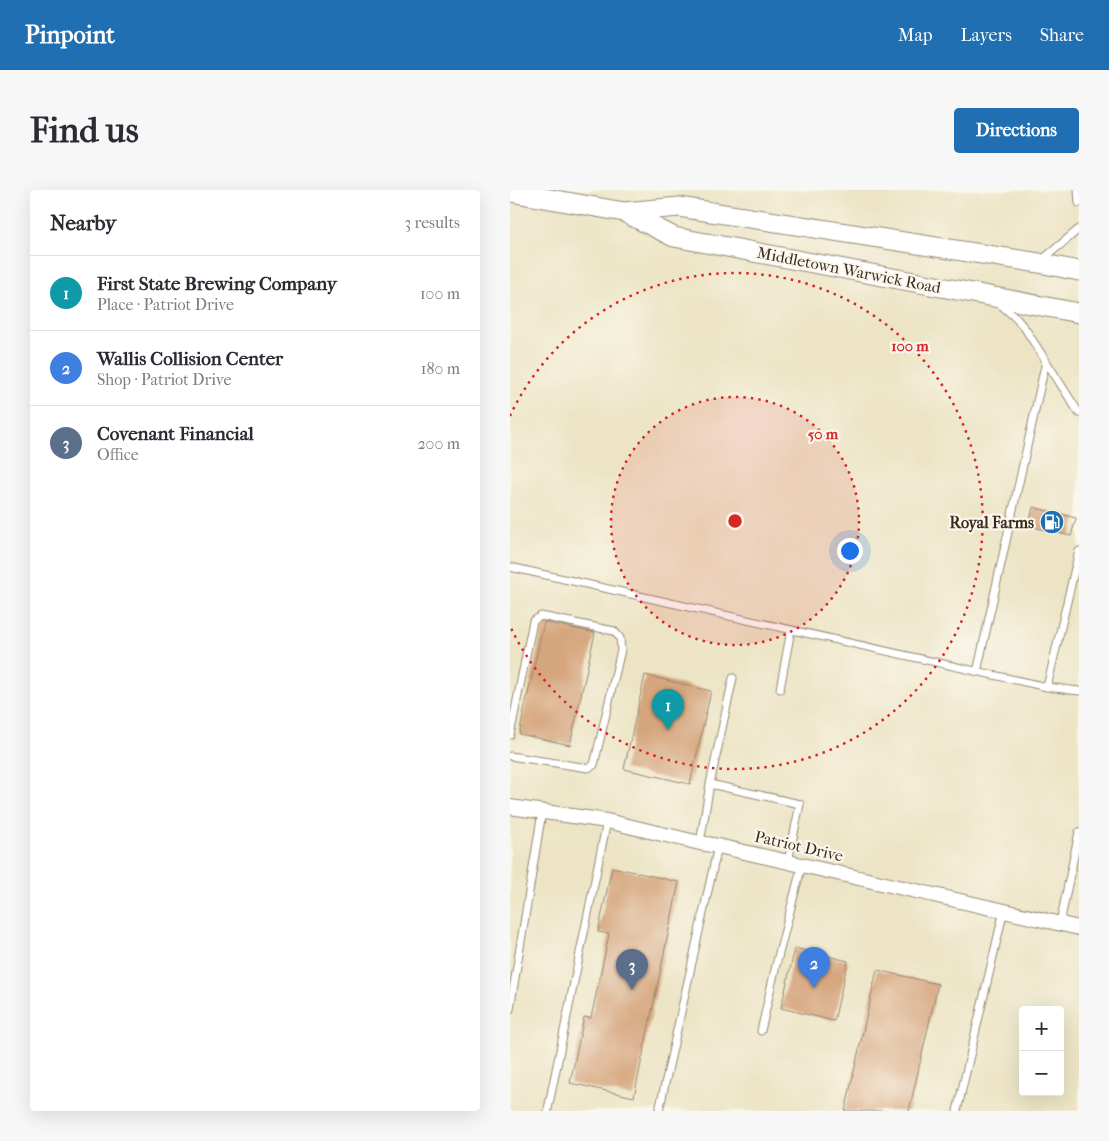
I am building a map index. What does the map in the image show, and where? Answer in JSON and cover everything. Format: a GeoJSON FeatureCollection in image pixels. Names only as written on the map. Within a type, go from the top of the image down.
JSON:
{"type":"FeatureCollection","features":[{"type":"Feature","properties":{"kind":"street","name":"Middletown Warwick Road"},"geometry":{"type":"LineString","coordinates":[[510,192],[624,212],[679,207],[1039,263],[1079,271]]}},
{"type":"Feature","properties":{"kind":"street","name":"Middletown Warwick Road"},"geometry":{"type":"LineString","coordinates":[[624,212],[674,237],[1079,313]]}},
{"type":"Feature","properties":{"kind":"street","name":"Patriot Drive"},"geometry":{"type":"LineString","coordinates":[[510,807],[606,821],[1079,928]]}},
{"type":"Feature","properties":{"kind":"lane"},"geometry":{"type":"LineString","coordinates":[[1078,190],[1079,203]]}},
{"type":"Feature","properties":{"kind":"lane"},"geometry":{"type":"LineString","coordinates":[[1039,263],[1079,229]]}},
{"type":"Feature","properties":{"kind":"lane"},"geometry":{"type":"LineString","coordinates":[[989,296],[1016,318],[1026,330],[1079,413]]}},
{"type":"Feature","properties":{"kind":"lane"},"geometry":{"type":"LineString","coordinates":[[977,672],[1046,361]]}},
{"type":"Feature","properties":{"kind":"lane"},"geometry":{"type":"LineString","coordinates":[[1047,687],[1079,551]]}},
{"type":"Feature","properties":{"kind":"lane"},"geometry":{"type":"LineString","coordinates":[[510,567],[977,672],[1047,687],[1079,691]]}},
{"type":"Feature","properties":{"kind":"lane"},"geometry":{"type":"LineString","coordinates":[[510,735],[533,621],[541,616],[614,631],[620,638],[621,650],[594,765],[588,768],[510,756]]}},
{"type":"Feature","properties":{"kind":"lane"},"geometry":{"type":"LineString","coordinates":[[780,689],[791,630]]}},
{"type":"Feature","properties":{"kind":"lane"},"geometry":{"type":"LineString","coordinates":[[700,843],[710,784],[733,678]]}},
{"type":"Feature","properties":{"kind":"lane"},"geometry":{"type":"LineString","coordinates":[[710,784],[800,804],[788,862]]}},
{"type":"Feature","properties":{"kind":"lane"},"geometry":{"type":"LineString","coordinates":[[510,1009],[542,812]]}},
{"type":"Feature","properties":{"kind":"lane"},"geometry":{"type":"LineString","coordinates":[[548,1111],[606,821]]}},
{"type":"Feature","properties":{"kind":"lane"},"geometry":{"type":"LineString","coordinates":[[1060,923],[1079,832]]}},
{"type":"Feature","properties":{"kind":"lane"},"geometry":{"type":"LineString","coordinates":[[659,1111],[718,846]]}},
{"type":"Feature","properties":{"kind":"lane"},"geometry":{"type":"LineString","coordinates":[[761,1031],[802,865]]}},
{"type":"Feature","properties":{"kind":"lane"},"geometry":{"type":"LineString","coordinates":[[957,1111],[1004,910]]}},
{"type":"Feature","properties":{"kind":"building","name":"Royal Farms"},"geometry":{"type":"Polygon","coordinates":[[[1033,507],[1076,518],[1071,536],[1029,526],[1033,507]]]}},
{"type":"Feature","properties":{"kind":"building"},"geometry":{"type":"Polygon","coordinates":[[[544,622],[595,633],[570,745],[519,734],[544,622]]]}},
{"type":"Feature","properties":{"kind":"building"},"geometry":{"type":"Polygon","coordinates":[[[645,675],[711,691],[690,784],[624,769],[645,675]]]}},
{"type":"Feature","properties":{"kind":"building"},"geometry":{"type":"Polygon","coordinates":[[[612,867],[679,882],[634,1097],[570,1083],[584,1017],[591,1018],[609,934],[598,932],[612,867]]]}},
{"type":"Feature","properties":{"kind":"building"},"geometry":{"type":"Polygon","coordinates":[[[795,948],[848,961],[834,1021],[781,1008],[795,948]]]}},
{"type":"Feature","properties":{"kind":"building"},"geometry":{"type":"Polygon","coordinates":[[[877,970],[938,984],[909,1111],[845,1111],[877,970]]]}},
{"type":"Feature","properties":{"kind":"place","name":"Royal Farms"},"geometry":{"type":"Point","coordinates":[1052,522]}},
{"type":"Feature","properties":{"kind":"place","name":"First State Brewing Company"},"geometry":{"type":"Point","coordinates":[668,730]}},
{"type":"Feature","properties":{"kind":"place","name":"Wallis Collision Center"},"geometry":{"type":"Point","coordinates":[814,988]}},
{"type":"Feature","properties":{"kind":"place","name":"Covenant Financial"},"geometry":{"type":"Point","coordinates":[632,990]}}]}
